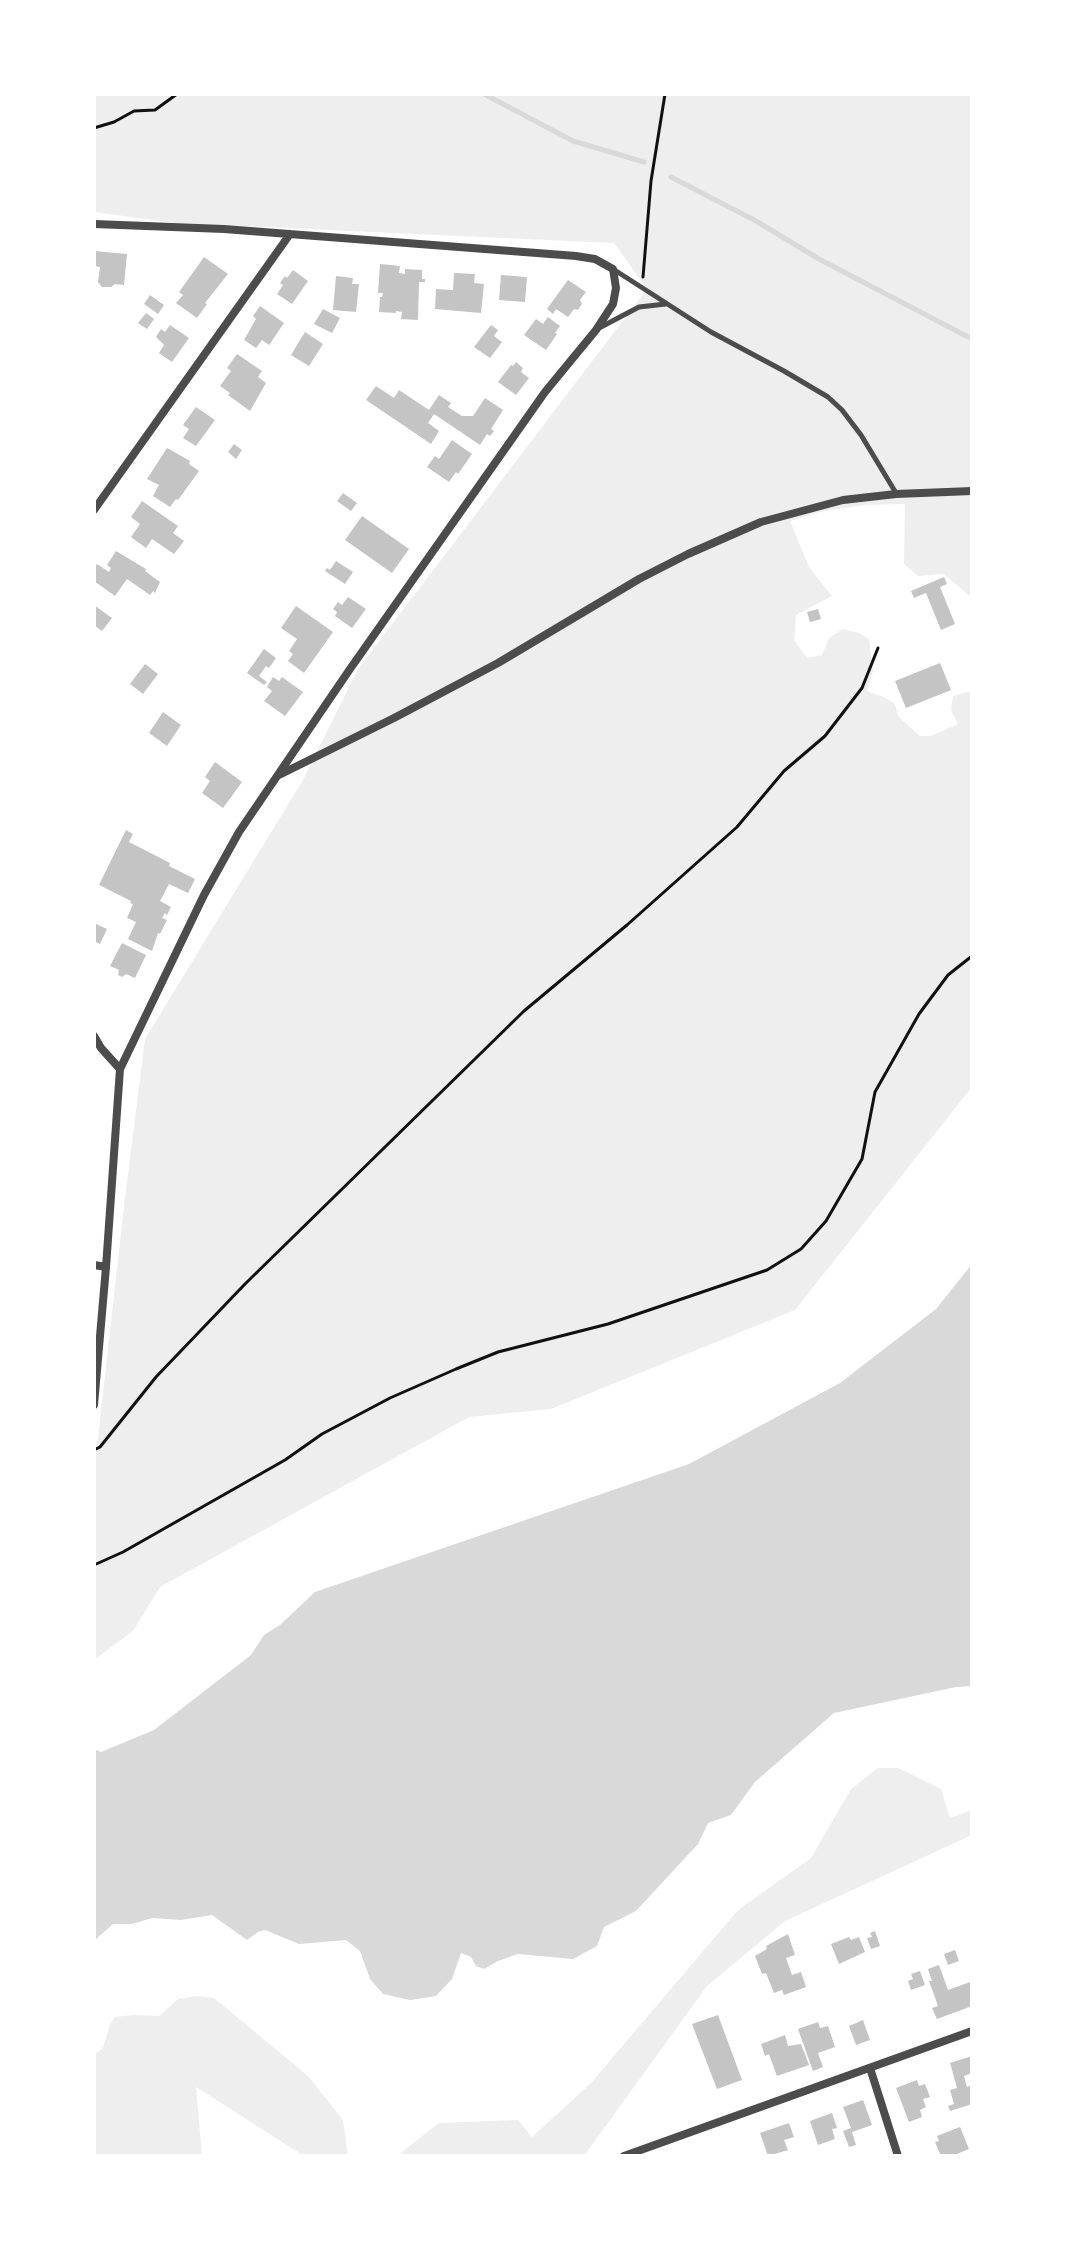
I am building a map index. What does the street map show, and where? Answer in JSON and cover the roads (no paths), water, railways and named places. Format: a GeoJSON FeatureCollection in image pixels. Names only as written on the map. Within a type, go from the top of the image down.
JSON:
{"type":"FeatureCollection","features":[{"type":"Feature","properties":{"kind":"street"},"geometry":{"type":"LineString","coordinates":[[94,224],[224,229],[576,256],[595,259],[613,269],[615,278],[613,304],[596,330],[545,392],[239,832],[204,895],[120,1069],[94,1405]]}},
{"type":"Feature","properties":{"kind":"street"},"geometry":{"type":"LineString","coordinates":[[94,510],[290,234]]}},
{"type":"Feature","properties":{"kind":"street"},"geometry":{"type":"LineString","coordinates":[[279,775],[485,670],[601,600],[688,554],[761,522],[825,503],[896,494],[972,491]]}},
{"type":"Feature","properties":{"kind":"street"},"geometry":{"type":"LineString","coordinates":[[94,1036],[120,1069]]}},
{"type":"Feature","properties":{"kind":"street"},"geometry":{"type":"LineString","coordinates":[[94,1265],[106,1267]]}},
{"type":"Feature","properties":{"kind":"street"},"geometry":{"type":"LineString","coordinates":[[624,2156],[972,2031]]}},
{"type":"Feature","properties":{"kind":"street"},"geometry":{"type":"LineString","coordinates":[[870,2068],[898,2156]]}},
{"type":"Feature","properties":{"kind":"lane"},"geometry":{"type":"LineString","coordinates":[[613,269],[711,332],[828,397],[861,435],[896,494]]}},
{"type":"Feature","properties":{"kind":"lane"},"geometry":{"type":"LineString","coordinates":[[596,330],[639,307],[667,304]]}},
{"type":"Feature","properties":{"kind":"waterway"},"geometry":{"type":"LineString","coordinates":[[484,94],[573,141],[644,162]]}},
{"type":"Feature","properties":{"kind":"waterway"},"geometry":{"type":"LineString","coordinates":[[671,177],[972,339]]}}]}
